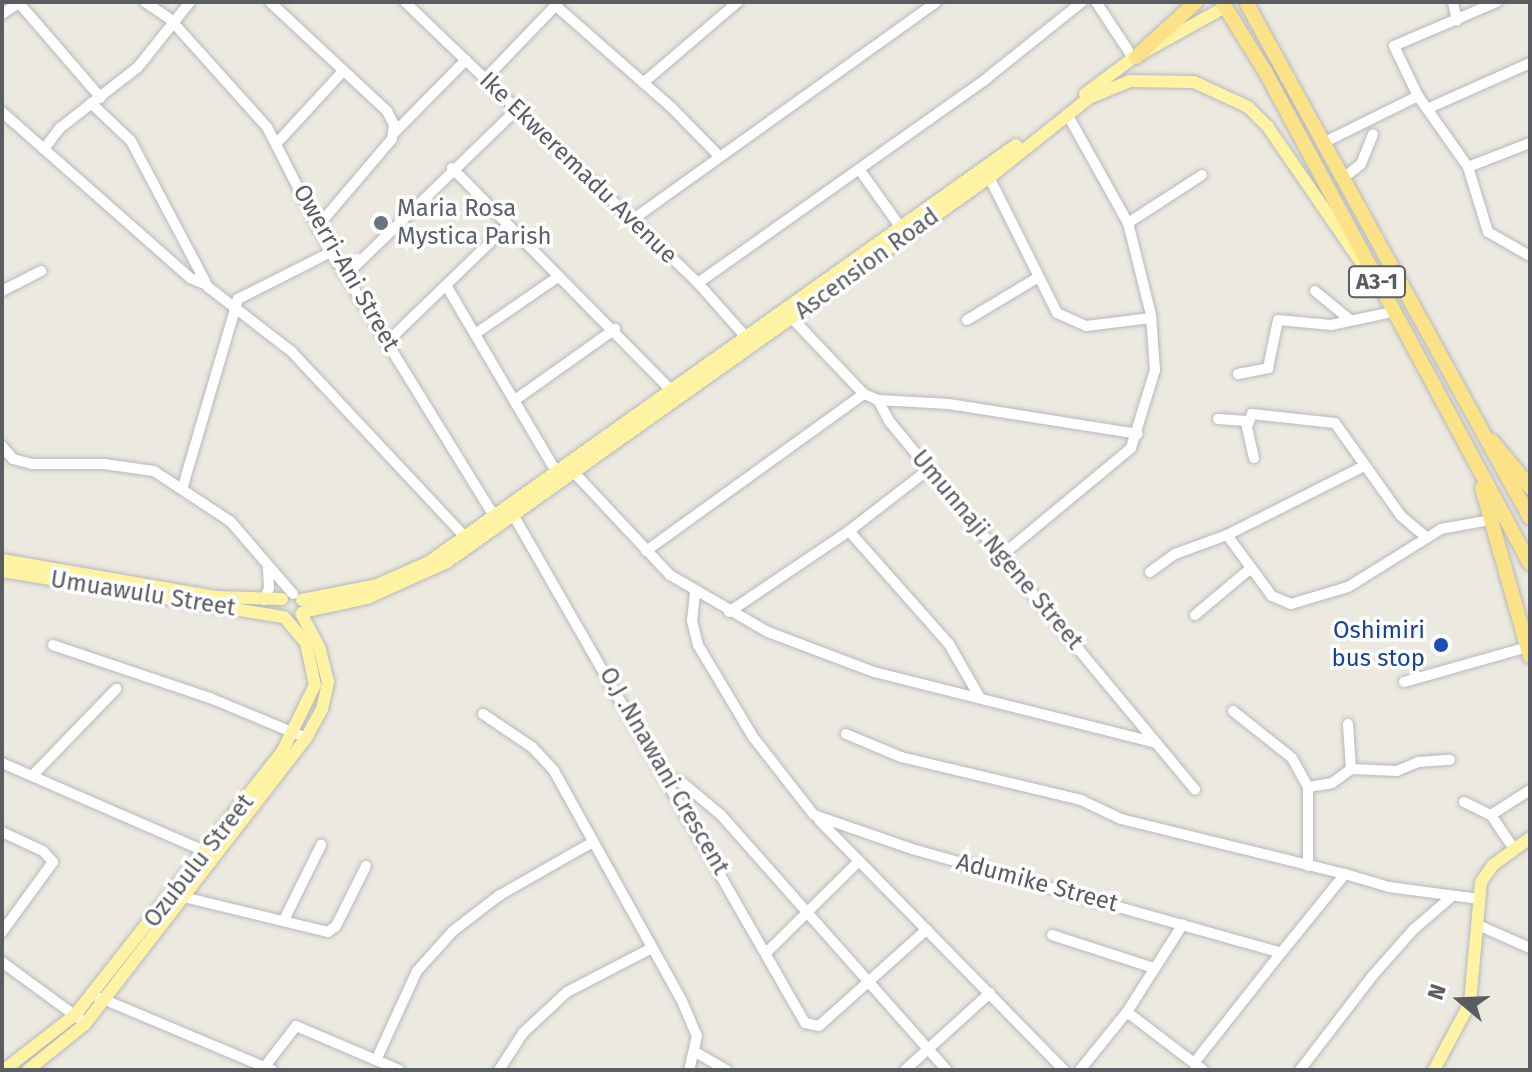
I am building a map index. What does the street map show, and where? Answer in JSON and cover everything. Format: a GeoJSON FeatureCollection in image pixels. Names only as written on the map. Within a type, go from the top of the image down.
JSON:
{"type":"FeatureCollection","features":[{"type":"Feature","properties":{"kind":"highway"},"geometry":{"type":"LineString","coordinates":[[1134,57],[1196,2]]}},
{"type":"Feature","properties":{"kind":"highway","name":"A3-1"},"geometry":{"type":"LineString","coordinates":[[1246,2],[1530,518]]}},
{"type":"Feature","properties":{"kind":"highway","name":"A3-1"},"geometry":{"type":"LineString","coordinates":[[1227,4],[1530,564]]}},
{"type":"Feature","properties":{"kind":"highway"},"geometry":{"type":"LineString","coordinates":[[1486,437],[1504,451],[1530,487]]}},
{"type":"Feature","properties":{"kind":"highway"},"geometry":{"type":"LineString","coordinates":[[1477,468],[1529,651]]}},
{"type":"Feature","properties":{"kind":"main road","name":"Ascension Road"},"geometry":{"type":"LineString","coordinates":[[987,173],[1134,57],[1227,4]]}},
{"type":"Feature","properties":{"kind":"main road","name":"Ascension Road"},"geometry":{"type":"LineString","coordinates":[[296,604],[357,601],[410,581],[795,316],[904,232],[1067,114],[1113,86],[1150,78],[1194,82],[1235,98],[1268,127],[1379,286]]}},
{"type":"Feature","properties":{"kind":"main road","name":"Ascension Road"},"geometry":{"type":"LineString","coordinates":[[565,473],[778,311],[904,232]]}},
{"type":"Feature","properties":{"kind":"main road","name":"Ascension Road"},"geometry":{"type":"LineString","coordinates":[[296,604],[377,585],[498,521]]}},
{"type":"Feature","properties":{"kind":"main road","name":"Umuawulu Street"},"geometry":{"type":"LineString","coordinates":[[2,560],[216,597],[296,604]]}},
{"type":"Feature","properties":{"kind":"main road","name":"Umuawulu Street"},"geometry":{"type":"LineString","coordinates":[[2,571],[285,617]]}},
{"type":"Feature","properties":{"kind":"main road"},"geometry":{"type":"LineString","coordinates":[[296,604],[285,617],[279,608],[296,604]]}},
{"type":"Feature","properties":{"kind":"main road","name":"Ozubulu Street"},"geometry":{"type":"LineString","coordinates":[[28,1070],[80,1020],[211,855],[327,696],[328,682],[320,649],[296,604]]}},
{"type":"Feature","properties":{"kind":"main road","name":"Ozubulu Street"},"geometry":{"type":"LineString","coordinates":[[285,617],[306,643],[315,675],[300,735]]}},
{"type":"Feature","properties":{"kind":"main road"},"geometry":{"type":"LineString","coordinates":[[1434,1070],[1470,1003],[1484,875],[1530,838]]}},
{"type":"Feature","properties":{"kind":"main road","name":"Ozubulu Street"},"geometry":{"type":"LineString","coordinates":[[4,1070],[80,1020]]}},
{"type":"Feature","properties":{"kind":"street","name":"Owerri-Ani Street"},"geometry":{"type":"LineString","coordinates":[[145,2],[173,23],[259,116],[331,252],[348,273],[498,521]]}},
{"type":"Feature","properties":{"kind":"street"},"geometry":{"type":"LineString","coordinates":[[44,149],[55,132],[138,67],[165,39],[190,2]]}},
{"type":"Feature","properties":{"kind":"street"},"geometry":{"type":"LineString","coordinates":[[270,2],[387,111],[395,132]]}},
{"type":"Feature","properties":{"kind":"street"},"geometry":{"type":"LineString","coordinates":[[643,83],[738,2]]}},
{"type":"Feature","properties":{"kind":"street"},"geometry":{"type":"LineString","coordinates":[[632,220],[936,2]]}},
{"type":"Feature","properties":{"kind":"street"},"geometry":{"type":"LineString","coordinates":[[698,283],[987,78],[1082,2]]}},
{"type":"Feature","properties":{"kind":"street"},"geometry":{"type":"LineString","coordinates":[[1096,2],[1134,57]]}},
{"type":"Feature","properties":{"kind":"street"},"geometry":{"type":"LineString","coordinates":[[1453,2],[1457,21]]}},
{"type":"Feature","properties":{"kind":"street"},"geometry":{"type":"LineString","coordinates":[[1497,2],[1394,46],[1418,96],[1468,167],[1488,232],[1530,256]]}},
{"type":"Feature","properties":{"kind":"street"},"geometry":{"type":"LineString","coordinates":[[2,14],[20,3],[101,95],[106,115]]}},
{"type":"Feature","properties":{"kind":"street","name":"Ike Ekweremadu Avenue"},"geometry":{"type":"LineString","coordinates":[[410,3],[516,110],[698,283],[746,337]]}},
{"type":"Feature","properties":{"kind":"street"},"geometry":{"type":"LineString","coordinates":[[485,79],[557,4],[720,157]]}},
{"type":"Feature","properties":{"kind":"street"},"geometry":{"type":"LineString","coordinates":[[317,227],[395,132],[466,60]]}},
{"type":"Feature","properties":{"kind":"street"},"geometry":{"type":"LineString","coordinates":[[1429,108],[1530,63]]}},
{"type":"Feature","properties":{"kind":"street"},"geometry":{"type":"LineString","coordinates":[[276,144],[344,70]]}},
{"type":"Feature","properties":{"kind":"street"},"geometry":{"type":"LineString","coordinates":[[1323,143],[1418,96]]}},
{"type":"Feature","properties":{"kind":"street"},"geometry":{"type":"LineString","coordinates":[[91,103],[106,115],[145,163],[205,284]]}},
{"type":"Feature","properties":{"kind":"street"},"geometry":{"type":"LineString","coordinates":[[348,273],[452,168],[516,110]]}},
{"type":"Feature","properties":{"kind":"street"},"geometry":{"type":"LineString","coordinates":[[2,112],[190,278],[205,284],[235,305],[302,361],[465,537]]}},
{"type":"Feature","properties":{"kind":"street"},"geometry":{"type":"LineString","coordinates":[[1001,556],[1117,461],[1138,434],[1155,370],[1152,318],[1128,223],[1067,114]]}},
{"type":"Feature","properties":{"kind":"street"},"geometry":{"type":"LineString","coordinates":[[1342,179],[1361,164],[1373,134]]}},
{"type":"Feature","properties":{"kind":"street"},"geometry":{"type":"LineString","coordinates":[[1468,167],[1530,143]]}},
{"type":"Feature","properties":{"kind":"street"},"geometry":{"type":"LineString","coordinates":[[452,168],[615,329],[671,390]]}},
{"type":"Feature","properties":{"kind":"street"},"geometry":{"type":"LineString","coordinates":[[859,169],[904,232]]}},
{"type":"Feature","properties":{"kind":"street"},"geometry":{"type":"LineString","coordinates":[[987,173],[1057,313],[1074,324],[1152,318]]}},
{"type":"Feature","properties":{"kind":"street"},"geometry":{"type":"LineString","coordinates":[[1128,223],[1202,175]]}},
{"type":"Feature","properties":{"kind":"street"},"geometry":{"type":"LineString","coordinates":[[388,341],[508,225]]}},
{"type":"Feature","properties":{"kind":"street"},"geometry":{"type":"LineString","coordinates":[[183,486],[239,297],[331,252]]}},
{"type":"Feature","properties":{"kind":"street"},"geometry":{"type":"LineString","coordinates":[[2,291],[41,271]]}},
{"type":"Feature","properties":{"kind":"street"},"geometry":{"type":"LineString","coordinates":[[475,334],[559,276]]}},
{"type":"Feature","properties":{"kind":"street"},"geometry":{"type":"LineString","coordinates":[[967,320],[1037,278]]}},
{"type":"Feature","properties":{"kind":"street"},"geometry":{"type":"LineString","coordinates":[[447,287],[515,400],[565,473],[695,593],[818,653],[1156,743]]}},
{"type":"Feature","properties":{"kind":"street"},"geometry":{"type":"LineString","coordinates":[[1315,291],[1350,320]]}},
{"type":"Feature","properties":{"kind":"street"},"geometry":{"type":"LineString","coordinates":[[778,311],[795,316],[864,394],[878,400],[985,409],[1138,434]]}},
{"type":"Feature","properties":{"kind":"street"},"geometry":{"type":"LineString","coordinates":[[1238,374],[1268,368],[1275,321],[1293,317],[1331,325],[1392,312]]}},
{"type":"Feature","properties":{"kind":"street"},"geometry":{"type":"LineString","coordinates":[[515,400],[615,329]]}},
{"type":"Feature","properties":{"kind":"street"},"geometry":{"type":"LineString","coordinates":[[646,551],[864,394]]}},
{"type":"Feature","properties":{"kind":"street","name":"Umunnaji Ngene Street"},"geometry":{"type":"LineString","coordinates":[[878,400],[929,469],[1195,790]]}},
{"type":"Feature","properties":{"kind":"street"},"geometry":{"type":"LineString","coordinates":[[1218,419],[1247,421],[1255,413],[1325,419],[1339,428],[1401,516],[1425,536]]}},
{"type":"Feature","properties":{"kind":"street"},"geometry":{"type":"LineString","coordinates":[[1247,421],[1254,458]]}},
{"type":"Feature","properties":{"kind":"street","name":"Ozubulu Street"},"geometry":{"type":"LineString","coordinates":[[3,452],[32,464],[104,464],[154,471],[183,486],[231,522],[296,604]]}},
{"type":"Feature","properties":{"kind":"street"},"geometry":{"type":"LineString","coordinates":[[1150,572],[1175,554],[1227,535],[1364,466]]}},
{"type":"Feature","properties":{"kind":"street"},"geometry":{"type":"LineString","coordinates":[[729,612],[849,531],[929,469]]}},
{"type":"Feature","properties":{"kind":"street","name":"O.J .Nnawani Crescent"},"geometry":{"type":"LineString","coordinates":[[511,511],[669,778],[768,951],[805,1023],[812,1026],[867,981]]}},
{"type":"Feature","properties":{"kind":"street"},"geometry":{"type":"LineString","coordinates":[[1227,535],[1272,596],[1291,604],[1348,587],[1425,536],[1461,521],[1490,520]]}},
{"type":"Feature","properties":{"kind":"street"},"geometry":{"type":"LineString","coordinates":[[849,531],[949,644],[980,698]]}},
{"type":"Feature","properties":{"kind":"street"},"geometry":{"type":"LineString","coordinates":[[264,600],[269,588],[268,565]]}},
{"type":"Feature","properties":{"kind":"street"},"geometry":{"type":"LineString","coordinates":[[1195,615],[1251,568]]}},
{"type":"Feature","properties":{"kind":"street"},"geometry":{"type":"LineString","coordinates":[[695,593],[692,621],[698,645],[753,737],[814,815],[1064,1070]]}},
{"type":"Feature","properties":{"kind":"street"},"geometry":{"type":"LineString","coordinates":[[53,645],[300,735]]}},
{"type":"Feature","properties":{"kind":"street"},"geometry":{"type":"LineString","coordinates":[[1404,682],[1529,651]]}},
{"type":"Feature","properties":{"kind":"street"},"geometry":{"type":"LineString","coordinates":[[33,775],[116,689]]}},
{"type":"Feature","properties":{"kind":"street"},"geometry":{"type":"LineString","coordinates":[[1233,711],[1292,758],[1308,787],[1308,866]]}},
{"type":"Feature","properties":{"kind":"street"},"geometry":{"type":"LineString","coordinates":[[483,714],[543,758],[593,842],[697,1036],[697,1053],[689,1070]]}},
{"type":"Feature","properties":{"kind":"street"},"geometry":{"type":"LineString","coordinates":[[1348,724],[1351,769]]}},
{"type":"Feature","properties":{"kind":"street"},"geometry":{"type":"LineString","coordinates":[[846,734],[901,757],[1081,800],[1121,819],[1450,898],[1479,899]]}},
{"type":"Feature","properties":{"kind":"street"},"geometry":{"type":"LineString","coordinates":[[1308,787],[1332,783],[1351,769],[1397,771],[1418,762],[1450,760]]}},
{"type":"Feature","properties":{"kind":"street"},"geometry":{"type":"LineString","coordinates":[[2,763],[211,855]]}},
{"type":"Feature","properties":{"kind":"street"},"geometry":{"type":"LineString","coordinates":[[669,778],[684,784],[721,815],[947,1070]]}},
{"type":"Feature","properties":{"kind":"street"},"geometry":{"type":"LineString","coordinates":[[1491,815],[1530,790]]}},
{"type":"Feature","properties":{"kind":"street"},"geometry":{"type":"LineString","coordinates":[[1464,802],[1491,815],[1514,849]]}},
{"type":"Feature","properties":{"kind":"street","name":"Adumike Street"},"geometry":{"type":"LineString","coordinates":[[814,815],[912,849],[1281,953]]}},
{"type":"Feature","properties":{"kind":"street"},"geometry":{"type":"LineString","coordinates":[[2,832],[43,851],[53,862],[2,932]]}},
{"type":"Feature","properties":{"kind":"street"},"geometry":{"type":"LineString","coordinates":[[377,1058],[417,971],[441,943],[500,895],[593,842]]}},
{"type":"Feature","properties":{"kind":"street"},"geometry":{"type":"LineString","coordinates":[[284,920],[321,845]]}},
{"type":"Feature","properties":{"kind":"street"},"geometry":{"type":"LineString","coordinates":[[768,951],[805,911],[859,861]]}},
{"type":"Feature","properties":{"kind":"street"},"geometry":{"type":"LineString","coordinates":[[178,897],[328,932],[336,926],[366,866]]}},
{"type":"Feature","properties":{"kind":"street"},"geometry":{"type":"LineString","coordinates":[[1127,1012],[1199,1066],[1281,953],[1345,874]]}},
{"type":"Feature","properties":{"kind":"street"},"geometry":{"type":"LineString","coordinates":[[1300,1070],[1374,974],[1414,929],[1450,898]]}},
{"type":"Feature","properties":{"kind":"street"},"geometry":{"type":"LineString","coordinates":[[1080,1070],[1127,1012],[1183,924]]}},
{"type":"Feature","properties":{"kind":"street"},"geometry":{"type":"LineString","coordinates":[[1478,925],[1530,948]]}},
{"type":"Feature","properties":{"kind":"street"},"geometry":{"type":"LineString","coordinates":[[867,981],[927,929]]}},
{"type":"Feature","properties":{"kind":"street"},"geometry":{"type":"LineString","coordinates":[[1052,935],[1154,968]]}},
{"type":"Feature","properties":{"kind":"street"},"geometry":{"type":"LineString","coordinates":[[499,1070],[523,1033],[552,1004],[652,948]]}},
{"type":"Feature","properties":{"kind":"street"},"geometry":{"type":"LineString","coordinates":[[2,962],[80,1020]]}},
{"type":"Feature","properties":{"kind":"street"},"geometry":{"type":"LineString","coordinates":[[905,1070],[990,993]]}},
{"type":"Feature","properties":{"kind":"street"},"geometry":{"type":"LineString","coordinates":[[98,997],[269,1068],[296,1026],[399,1070]]}},
{"type":"Feature","properties":{"kind":"street"},"geometry":{"type":"LineString","coordinates":[[697,1053],[726,1070]]}},
{"type":"Feature","properties":{"kind":"place","name":"Maria Rosa Mystica Parish"},"geometry":{"type":"Point","coordinates":[381,223]}},
{"type":"Feature","properties":{"kind":"place","name":"Oshimiri bus stop"},"geometry":{"type":"Point","coordinates":[1441,645]}}]}
